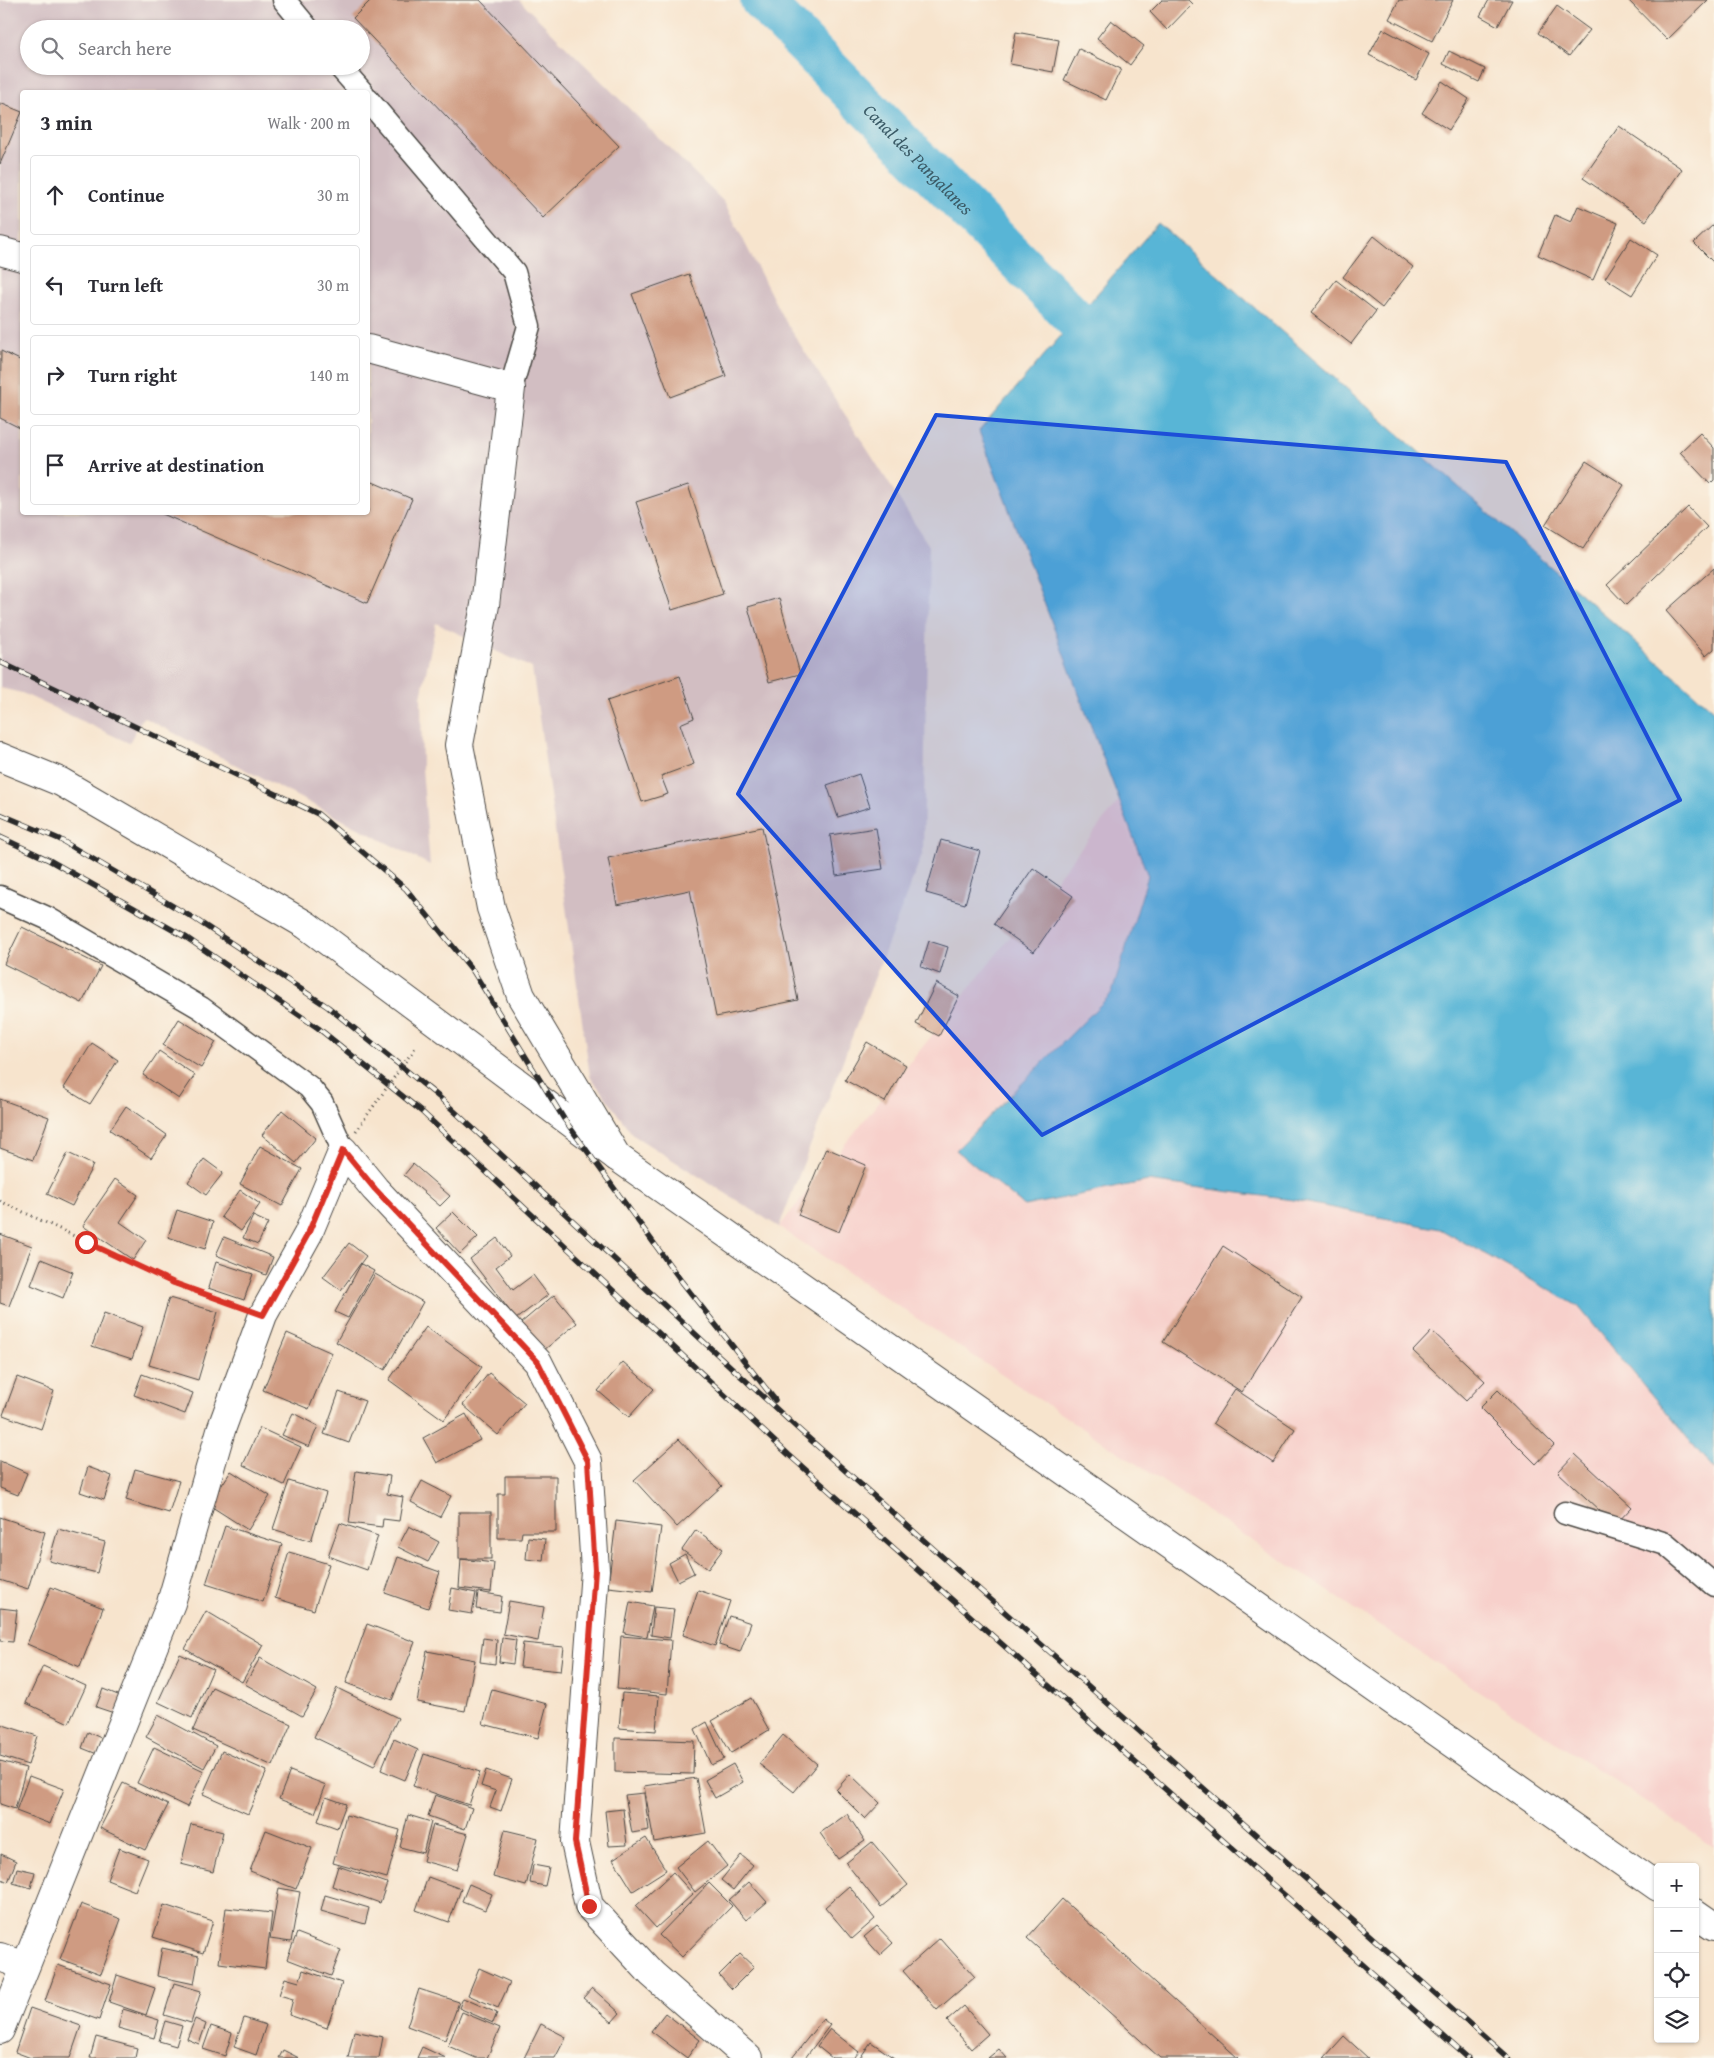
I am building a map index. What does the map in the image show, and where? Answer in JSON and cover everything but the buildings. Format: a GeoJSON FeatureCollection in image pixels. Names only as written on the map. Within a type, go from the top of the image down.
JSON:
{"type":"FeatureCollection","features":[{"type":"Feature","properties":{"kind":"street"},"geometry":{"type":"LineString","coordinates":[[0,251],[20,256]]}},
{"type":"Feature","properties":{"kind":"street"},"geometry":{"type":"LineString","coordinates":[[370,350],[512,388],[485,605],[459,745],[491,908],[521,996],[617,1157]]}},
{"type":"Feature","properties":{"kind":"street"},"geometry":{"type":"LineString","coordinates":[[0,757],[61,782],[306,925],[617,1157],[1654,1884]]}},
{"type":"Feature","properties":{"kind":"street"},"geometry":{"type":"LineString","coordinates":[[0,2030],[171,1603],[221,1430],[263,1315],[308,1234],[349,1140]]}},
{"type":"Feature","properties":{"kind":"street"},"geometry":{"type":"LineString","coordinates":[[349,1140],[375,1189],[538,1362],[588,1461],[595,1570],[575,1842],[589,1906],[652,1974],[748,2058]]}},
{"type":"Feature","properties":{"kind":"street"},"geometry":{"type":"LineString","coordinates":[[1699,1916],[1714,1926]]}},
{"type":"Feature","properties":{"kind":"street"},"geometry":{"type":"LineString","coordinates":[[0,1957],[25,1966]]}},
{"type":"Feature","properties":{"kind":"lane"},"geometry":{"type":"LineString","coordinates":[[284,0],[301,20]]}},
{"type":"Feature","properties":{"kind":"lane"},"geometry":{"type":"LineString","coordinates":[[347,75],[360,90]]}},
{"type":"Feature","properties":{"kind":"lane"},"geometry":{"type":"LineString","coordinates":[[370,102],[514,272],[529,326],[512,388]]}},
{"type":"Feature","properties":{"kind":"lane"},"geometry":{"type":"LineString","coordinates":[[0,897],[47,918],[201,1008],[309,1087],[349,1140]]}},
{"type":"Feature","properties":{"kind":"lane"},"geometry":{"type":"LineString","coordinates":[[1565,1513],[1666,1544],[1714,1585]]}},
{"type":"Feature","properties":{"kind":"path"},"geometry":{"type":"LineString","coordinates":[[349,1140],[415,1048]]}},
{"type":"Feature","properties":{"kind":"path"},"geometry":{"type":"LineString","coordinates":[[0,1201],[174,1283],[263,1315]]}},
{"type":"Feature","properties":{"kind":"highlighted area"},"geometry":{"type":"Polygon","coordinates":[[[936,415],[1506,462],[1680,800],[1042,1135],[738,794],[936,415]]]}},
{"type":"Feature","properties":{"kind":"shaded area"},"geometry":{"type":"Polygon","coordinates":[[[0,0],[519,0],[724,202],[782,316],[929,546],[923,852],[779,1227],[633,1135],[590,1076],[532,668],[436,623],[421,697],[422,768],[430,865],[143,717],[129,743],[22,693],[0,688],[0,0]]]}},
{"type":"Feature","properties":{"kind":"shaded area"},"geometry":{"type":"Polygon","coordinates":[[[1406,441],[1714,711],[1714,1847],[779,1227],[1406,441]]]}},
{"type":"Feature","properties":{"kind":"water"},"geometry":{"type":"Polygon","coordinates":[[[1158,223],[1714,711],[1714,1470],[1578,1306],[1440,1229],[1293,1200],[1148,1181],[1024,1206],[956,1150],[1112,993],[1148,876],[979,431],[1158,223]]]}},
{"type":"Feature","properties":{"kind":"waterway","name":"Canal des Pangalanes"},"geometry":{"type":"LineString","coordinates":[[761,0],[1076,320]]}},
{"type":"Feature","properties":{"kind":"railway"},"geometry":{"type":"LineString","coordinates":[[0,662],[318,814],[406,889],[473,971],[564,1119],[682,1282],[775,1400]]}},
{"type":"Feature","properties":{"kind":"railway"},"geometry":{"type":"LineString","coordinates":[[0,814],[59,839],[195,919],[328,1007],[439,1097],[796,1427],[1508,2058]]}},
{"type":"Feature","properties":{"kind":"railway"},"geometry":{"type":"LineString","coordinates":[[0,837],[49,860],[187,938],[318,1028],[421,1111],[789,1455],[1468,2058]]}},
{"type":"Feature","properties":{"kind":"route"},"geometry":{"type":"LineString","coordinates":[[86,1242],[174,1283],[263,1315],[308,1234],[343,1150],[375,1189],[538,1362],[588,1461],[595,1570],[575,1842],[589,1906]]}}]}
